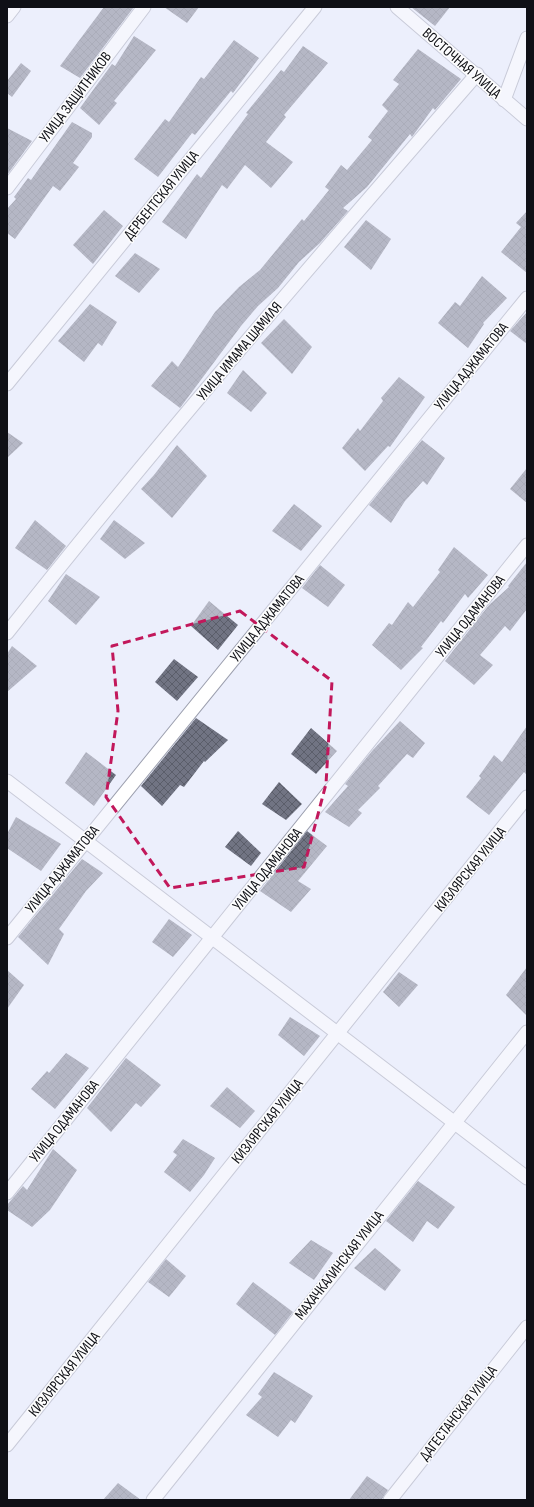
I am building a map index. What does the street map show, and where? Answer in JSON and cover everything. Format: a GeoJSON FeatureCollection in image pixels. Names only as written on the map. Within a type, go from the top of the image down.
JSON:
{"type":"FeatureCollection","features":[{"type":"Feature","properties":{"kind":"street"},"geometry":{"type":"LineString","coordinates":[[7,16],[14,7]]}},
{"type":"Feature","properties":{"kind":"street","name":"УЛИЦА ЗАЩИТНИКОВ"},"geometry":{"type":"LineString","coordinates":[[7,188],[144,7]]}},
{"type":"Feature","properties":{"kind":"street","name":"ДЕРБЕНТСКАЯ УЛИЦА"},"geometry":{"type":"LineString","coordinates":[[7,384],[315,7]]}},
{"type":"Feature","properties":{"kind":"street","name":"ВОСТОЧНАЯ УЛИЦА"},"geometry":{"type":"LineString","coordinates":[[397,7],[477,74],[504,100],[527,119]]}},
{"type":"Feature","properties":{"kind":"street"},"geometry":{"type":"LineString","coordinates":[[504,100],[527,38]]}},
{"type":"Feature","properties":{"kind":"street","name":"УЛИЦА ИМАМА ШАМИЛЯ"},"geometry":{"type":"LineString","coordinates":[[7,633],[104,511],[477,74]]}},
{"type":"Feature","properties":{"kind":"street","name":"УЛИЦА АДЖАМАТОВА"},"geometry":{"type":"LineString","coordinates":[[7,938],[527,298]]}},
{"type":"Feature","properties":{"kind":"street","name":"УЛИЦА ОДАМАНОВА"},"geometry":{"type":"LineString","coordinates":[[7,1193],[527,545]]}},
{"type":"Feature","properties":{"kind":"street"},"geometry":{"type":"LineString","coordinates":[[7,781],[527,1178]]}},
{"type":"Feature","properties":{"kind":"street","name":"КИЗЛЯРСКАЯ УЛИЦА"},"geometry":{"type":"LineString","coordinates":[[7,1445],[527,797]]}},
{"type":"Feature","properties":{"kind":"street","name":"МАХАЧКАЛИНСКАЯ УЛИЦА"},"geometry":{"type":"LineString","coordinates":[[153,1500],[527,1032]]}},
{"type":"Feature","properties":{"kind":"street","name":"ДАГЕСТАНСКАЯ УЛИЦА"},"geometry":{"type":"LineString","coordinates":[[390,1500],[527,1327]]}},
{"type":"Feature","properties":{"kind":"highlighted area"},"geometry":{"type":"Polygon","coordinates":[[[240,611],[332,681],[326,784],[304,867],[170,888],[106,797],[118,711],[112,646],[240,611]]]}},
{"type":"Feature","properties":{"kind":"building"},"geometry":{"type":"Polygon","coordinates":[[[104,7],[134,7],[80,78],[60,66],[104,7]]]}},
{"type":"Feature","properties":{"kind":"building"},"geometry":{"type":"Polygon","coordinates":[[[164,7],[199,7],[187,23],[164,7]]]}},
{"type":"Feature","properties":{"kind":"building"},"geometry":{"type":"Polygon","coordinates":[[[411,7],[450,7],[435,26],[411,7]]]}},
{"type":"Feature","properties":{"kind":"building"},"geometry":{"type":"Polygon","coordinates":[[[134,36],[156,50],[114,101],[117,103],[99,125],[80,108],[112,64],[115,66],[134,36]]]}},
{"type":"Feature","properties":{"kind":"building"},"geometry":{"type":"Polygon","coordinates":[[[234,40],[259,58],[233,93],[231,91],[195,135],[192,133],[158,177],[134,159],[165,119],[169,122],[201,77],[204,79],[234,40]]]}},
{"type":"Feature","properties":{"kind":"building"},"geometry":{"type":"Polygon","coordinates":[[[303,46],[328,63],[284,115],[286,117],[266,142],[293,162],[271,188],[245,165],[227,189],[222,185],[186,239],[162,222],[197,174],[201,178],[248,114],[246,113],[281,70],[284,72],[303,46]]]}},
{"type":"Feature","properties":{"kind":"building"},"geometry":{"type":"Polygon","coordinates":[[[418,49],[461,79],[435,110],[433,108],[412,137],[410,134],[367,187],[343,208],[348,211],[320,243],[299,262],[278,288],[258,306],[241,326],[180,408],[151,386],[172,361],[178,367],[215,312],[239,287],[260,270],[302,219],[304,221],[329,190],[325,187],[341,165],[347,170],[372,140],[368,137],[388,111],[382,105],[399,84],[393,80],[418,49]]]}},
{"type":"Feature","properties":{"kind":"building"},"geometry":{"type":"Polygon","coordinates":[[[21,63],[31,71],[12,97],[7,93],[7,81],[21,63]]]}},
{"type":"Feature","properties":{"kind":"building"},"geometry":{"type":"Polygon","coordinates":[[[72,122],[92,133],[92,137],[73,163],[79,167],[60,191],[53,186],[15,239],[7,233],[7,209],[16,199],[14,197],[28,178],[31,180],[72,122]]]}},
{"type":"Feature","properties":{"kind":"building"},"geometry":{"type":"Polygon","coordinates":[[[7,128],[32,141],[7,175],[7,128]]]}},
{"type":"Feature","properties":{"kind":"building"},"geometry":{"type":"Polygon","coordinates":[[[104,210],[123,226],[93,264],[73,245],[104,210]]]}},
{"type":"Feature","properties":{"kind":"building"},"geometry":{"type":"Polygon","coordinates":[[[527,211],[527,273],[501,252],[521,227],[516,223],[527,211]]]}},
{"type":"Feature","properties":{"kind":"building"},"geometry":{"type":"Polygon","coordinates":[[[366,220],[391,239],[371,270],[344,247],[366,220]]]}},
{"type":"Feature","properties":{"kind":"building"},"geometry":{"type":"Polygon","coordinates":[[[135,253],[160,269],[139,293],[115,276],[135,253]]]}},
{"type":"Feature","properties":{"kind":"building"},"geometry":{"type":"Polygon","coordinates":[[[482,276],[507,298],[483,323],[484,324],[468,348],[438,323],[455,302],[460,306],[482,276]]]}},
{"type":"Feature","properties":{"kind":"building"},"geometry":{"type":"Polygon","coordinates":[[[90,304],[117,322],[102,346],[98,343],[84,362],[58,341],[90,304]]]}},
{"type":"Feature","properties":{"kind":"building"},"geometry":{"type":"Polygon","coordinates":[[[527,312],[527,344],[510,331],[527,312]]]}},
{"type":"Feature","properties":{"kind":"building"},"geometry":{"type":"Polygon","coordinates":[[[284,319],[312,347],[292,374],[261,343],[284,319]]]}},
{"type":"Feature","properties":{"kind":"building"},"geometry":{"type":"Polygon","coordinates":[[[243,370],[267,393],[251,412],[227,393],[243,370]]]}},
{"type":"Feature","properties":{"kind":"building"},"geometry":{"type":"Polygon","coordinates":[[[399,377],[425,397],[390,447],[388,446],[365,471],[342,448],[358,428],[360,431],[383,401],[381,398],[399,377]]]}},
{"type":"Feature","properties":{"kind":"building"},"geometry":{"type":"Polygon","coordinates":[[[7,432],[23,443],[7,458],[7,432]]]}},
{"type":"Feature","properties":{"kind":"building"},"geometry":{"type":"Polygon","coordinates":[[[422,440],[445,458],[427,485],[423,481],[405,501],[391,523],[369,505],[422,440]]]}},
{"type":"Feature","properties":{"kind":"building"},"geometry":{"type":"Polygon","coordinates":[[[177,445],[207,476],[172,518],[141,489],[177,445]]]}},
{"type":"Feature","properties":{"kind":"building"},"geometry":{"type":"Polygon","coordinates":[[[527,468],[527,503],[510,489],[527,468]]]}},
{"type":"Feature","properties":{"kind":"building"},"geometry":{"type":"Polygon","coordinates":[[[294,504],[322,526],[301,551],[272,531],[294,504]]]}},
{"type":"Feature","properties":{"kind":"building"},"geometry":{"type":"Polygon","coordinates":[[[35,520],[66,546],[47,570],[15,548],[35,520]]]}},
{"type":"Feature","properties":{"kind":"building"},"geometry":{"type":"Polygon","coordinates":[[[114,520],[145,543],[125,559],[100,539],[114,520]]]}},
{"type":"Feature","properties":{"kind":"building"},"geometry":{"type":"Polygon","coordinates":[[[454,547],[488,575],[468,598],[465,594],[443,623],[441,621],[421,647],[423,648],[401,670],[372,645],[389,623],[392,625],[408,602],[413,607],[440,572],[438,570],[454,547]]]}},
{"type":"Feature","properties":{"kind":"building"},"geometry":{"type":"Polygon","coordinates":[[[527,562],[527,609],[510,631],[505,626],[480,655],[493,665],[474,685],[445,661],[489,605],[509,587],[508,586],[527,562]]]}},
{"type":"Feature","properties":{"kind":"building"},"geometry":{"type":"Polygon","coordinates":[[[320,565],[345,585],[328,607],[302,588],[320,565]]]}},
{"type":"Feature","properties":{"kind":"building"},"geometry":{"type":"Polygon","coordinates":[[[66,574],[100,597],[76,625],[48,601],[66,574]]]}},
{"type":"Feature","properties":{"kind":"building"},"geometry":{"type":"Polygon","coordinates":[[[209,601],[238,625],[218,650],[191,626],[209,601]]]}},
{"type":"Feature","properties":{"kind":"building"},"geometry":{"type":"Polygon","coordinates":[[[12,646],[37,666],[7,692],[7,654],[12,646]]]}},
{"type":"Feature","properties":{"kind":"building"},"geometry":{"type":"Polygon","coordinates":[[[174,659],[198,677],[177,701],[155,682],[174,659]]]}},
{"type":"Feature","properties":{"kind":"building"},"geometry":{"type":"Polygon","coordinates":[[[196,718],[228,740],[205,762],[204,761],[184,787],[180,785],[162,806],[141,786],[196,718]]]}},
{"type":"Feature","properties":{"kind":"building"},"geometry":{"type":"Polygon","coordinates":[[[400,721],[425,743],[413,758],[407,754],[378,786],[380,788],[358,810],[362,813],[349,827],[325,812],[348,786],[345,784],[372,751],[400,721]]]}},
{"type":"Feature","properties":{"kind":"building"},"geometry":{"type":"Polygon","coordinates":[[[527,726],[527,775],[524,772],[489,815],[466,797],[481,778],[479,776],[494,755],[502,762],[527,726]]]}},
{"type":"Feature","properties":{"kind":"building"},"geometry":{"type":"Polygon","coordinates":[[[311,728],[337,751],[316,774],[291,754],[311,728]]]}},
{"type":"Feature","properties":{"kind":"building"},"geometry":{"type":"Polygon","coordinates":[[[86,752],[116,775],[94,806],[65,783],[86,752]]]}},
{"type":"Feature","properties":{"kind":"building"},"geometry":{"type":"Polygon","coordinates":[[[279,782],[302,804],[286,820],[262,804],[279,782]]]}},
{"type":"Feature","properties":{"kind":"building"},"geometry":{"type":"Polygon","coordinates":[[[16,817],[61,844],[41,871],[7,848],[7,834],[16,817]]]}},
{"type":"Feature","properties":{"kind":"building"},"geometry":{"type":"Polygon","coordinates":[[[238,831],[261,853],[251,866],[225,847],[238,831]]]}},
{"type":"Feature","properties":{"kind":"building"},"geometry":{"type":"Polygon","coordinates":[[[307,831],[327,846],[298,881],[311,889],[291,912],[260,891],[307,831]]]}},
{"type":"Feature","properties":{"kind":"building"},"geometry":{"type":"Polygon","coordinates":[[[82,859],[103,873],[86,891],[59,929],[64,934],[48,965],[18,937],[82,859]]]}},
{"type":"Feature","properties":{"kind":"building"},"geometry":{"type":"Polygon","coordinates":[[[169,919],[192,935],[173,957],[152,942],[169,919]]]}},
{"type":"Feature","properties":{"kind":"building"},"geometry":{"type":"Polygon","coordinates":[[[527,967],[527,1016],[506,995],[527,967]]]}},
{"type":"Feature","properties":{"kind":"building"},"geometry":{"type":"Polygon","coordinates":[[[7,970],[24,985],[7,1009],[7,970]]]}},
{"type":"Feature","properties":{"kind":"building"},"geometry":{"type":"Polygon","coordinates":[[[399,972],[418,985],[399,1007],[383,992],[399,972]]]}},
{"type":"Feature","properties":{"kind":"building"},"geometry":{"type":"Polygon","coordinates":[[[290,1017],[320,1036],[304,1056],[278,1035],[290,1017]]]}},
{"type":"Feature","properties":{"kind":"building"},"geometry":{"type":"Polygon","coordinates":[[[66,1053],[89,1068],[55,1109],[31,1089],[47,1071],[49,1073],[66,1053]]]}},
{"type":"Feature","properties":{"kind":"building"},"geometry":{"type":"Polygon","coordinates":[[[126,1058],[161,1085],[141,1107],[136,1103],[111,1132],[87,1108],[126,1058]]]}},
{"type":"Feature","properties":{"kind":"building"},"geometry":{"type":"Polygon","coordinates":[[[227,1087],[255,1111],[240,1128],[210,1106],[227,1087]]]}},
{"type":"Feature","properties":{"kind":"building"},"geometry":{"type":"Polygon","coordinates":[[[183,1139],[215,1158],[204,1175],[190,1192],[164,1172],[177,1155],[173,1152],[183,1139]]]}},
{"type":"Feature","properties":{"kind":"building"},"geometry":{"type":"Polygon","coordinates":[[[53,1149],[77,1170],[50,1210],[32,1227],[7,1210],[7,1205],[23,1186],[27,1190],[53,1149]]]}},
{"type":"Feature","properties":{"kind":"building"},"geometry":{"type":"Polygon","coordinates":[[[418,1181],[455,1207],[438,1229],[427,1221],[413,1242],[386,1221],[418,1181]]]}},
{"type":"Feature","properties":{"kind":"building"},"geometry":{"type":"Polygon","coordinates":[[[311,1240],[333,1253],[314,1280],[289,1263],[311,1240]]]}},
{"type":"Feature","properties":{"kind":"building"},"geometry":{"type":"Polygon","coordinates":[[[375,1248],[401,1270],[385,1291],[354,1268],[375,1248]]]}},
{"type":"Feature","properties":{"kind":"building"},"geometry":{"type":"Polygon","coordinates":[[[166,1259],[186,1276],[169,1297],[148,1282],[166,1259]]]}},
{"type":"Feature","properties":{"kind":"building"},"geometry":{"type":"Polygon","coordinates":[[[253,1282],[293,1312],[275,1335],[236,1304],[253,1282]]]}},
{"type":"Feature","properties":{"kind":"building"},"geometry":{"type":"Polygon","coordinates":[[[274,1372],[313,1396],[295,1423],[291,1420],[278,1437],[246,1415],[262,1397],[258,1394],[274,1372]]]}},
{"type":"Feature","properties":{"kind":"building"},"geometry":{"type":"Polygon","coordinates":[[[367,1476],[388,1490],[382,1499],[349,1500],[367,1476]]]}},
{"type":"Feature","properties":{"kind":"building"},"geometry":{"type":"Polygon","coordinates":[[[118,1483],[141,1500],[103,1500],[118,1483]]]}}]}
